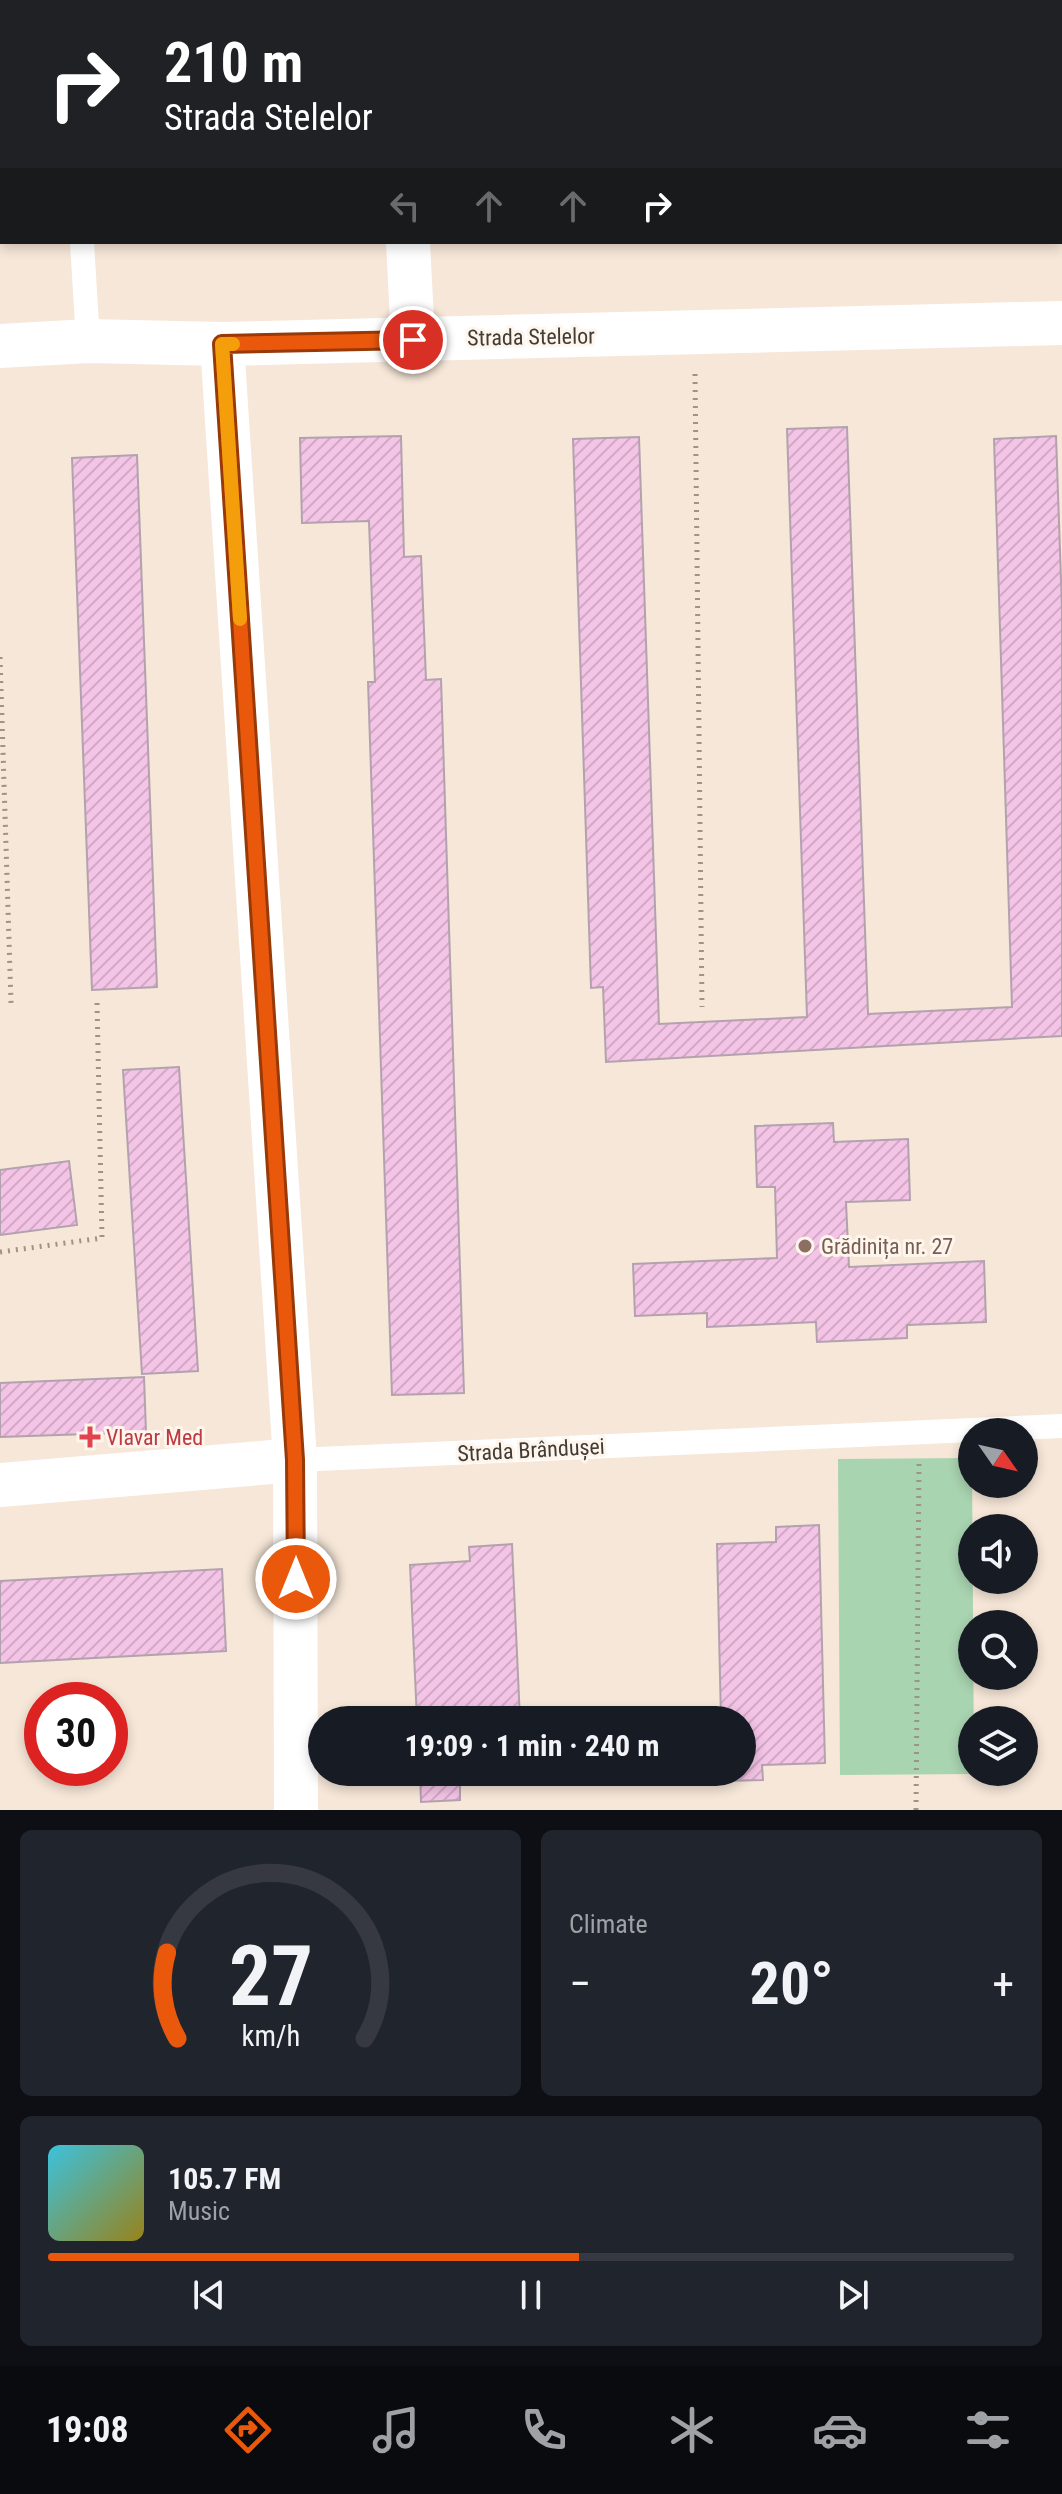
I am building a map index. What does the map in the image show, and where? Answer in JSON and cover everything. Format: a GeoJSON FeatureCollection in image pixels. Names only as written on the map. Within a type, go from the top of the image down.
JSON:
{"type":"FeatureCollection","features":[{"type":"Feature","properties":{"kind":"street"},"geometry":{"type":"LineString","coordinates":[[408,244],[413,340]]}},
{"type":"Feature","properties":{"kind":"street","name":"Strada Stelelor"},"geometry":{"type":"LineString","coordinates":[[0,346],[88,341],[222,344],[1062,323]]}},
{"type":"Feature","properties":{"kind":"street"},"geometry":{"type":"LineString","coordinates":[[222,344],[295,1460],[296,1810]]}},
{"type":"Feature","properties":{"kind":"street","name":"Strada Brândușei"},"geometry":{"type":"LineString","coordinates":[[0,1485],[295,1460]]}},
{"type":"Feature","properties":{"kind":"lane"},"geometry":{"type":"LineString","coordinates":[[82,244],[88,341]]}},
{"type":"Feature","properties":{"kind":"lane","name":"Strada Brândușei"},"geometry":{"type":"LineString","coordinates":[[295,1460],[1062,1426]]}},
{"type":"Feature","properties":{"kind":"path"},"geometry":{"type":"LineString","coordinates":[[695,333],[702,1007]]}},
{"type":"Feature","properties":{"kind":"path"},"geometry":{"type":"LineString","coordinates":[[0,657],[11,1003]]}},
{"type":"Feature","properties":{"kind":"path"},"geometry":{"type":"LineString","coordinates":[[0,1252],[102,1238],[97,1002]]}},
{"type":"Feature","properties":{"kind":"path"},"geometry":{"type":"LineString","coordinates":[[916,1810],[919,1432]]}},
{"type":"Feature","properties":{"kind":"green space"},"geometry":{"type":"Polygon","coordinates":[[[958,1458],[958,1498],[972,1498],[972,1514],[958,1514],[958,1594],[973,1594],[973,1610],[958,1610],[958,1690],[973,1690],[974,1706],[958,1706],[958,1774],[840,1775],[838,1459],[958,1458]]]}},
{"type":"Feature","properties":{"kind":"building"},"geometry":{"type":"Polygon","coordinates":[[[847,427],[868,1014],[1012,1007],[994,439],[1056,436],[1062,608],[1062,1036],[606,1062],[603,987],[591,988],[573,439],[639,437],[659,1024],[807,1017],[787,429],[847,427]]]}},
{"type":"Feature","properties":{"kind":"building"},"geometry":{"type":"Polygon","coordinates":[[[401,436],[404,557],[421,556],[426,680],[441,679],[464,1393],[392,1395],[368,682],[375,682],[369,521],[302,523],[300,438],[401,436]]]}},
{"type":"Feature","properties":{"kind":"building"},"geometry":{"type":"Polygon","coordinates":[[[137,455],[157,987],[92,990],[72,458],[137,455]]]}},
{"type":"Feature","properties":{"kind":"building"},"geometry":{"type":"Polygon","coordinates":[[[179,1067],[198,1371],[142,1374],[123,1070],[179,1067]]]}},
{"type":"Feature","properties":{"kind":"building"},"geometry":{"type":"Polygon","coordinates":[[[833,1123],[834,1142],[908,1139],[910,1200],[846,1202],[849,1267],[984,1261],[986,1322],[907,1325],[907,1338],[817,1342],[816,1322],[707,1327],[707,1313],[635,1316],[633,1264],[777,1258],[775,1187],[757,1187],[755,1126],[833,1123]]]}},
{"type":"Feature","properties":{"kind":"building"},"geometry":{"type":"Polygon","coordinates":[[[69,1161],[77,1225],[0,1235],[0,1170],[69,1161]]]}},
{"type":"Feature","properties":{"kind":"building"},"geometry":{"type":"Polygon","coordinates":[[[144,1377],[146,1432],[0,1437],[0,1383],[144,1377]]]}},
{"type":"Feature","properties":{"kind":"building"},"geometry":{"type":"Polygon","coordinates":[[[819,1525],[825,1763],[762,1765],[763,1780],[756,1780],[756,1706],[721,1706],[717,1544],[776,1542],[776,1527],[819,1525]]]}},
{"type":"Feature","properties":{"kind":"building"},"geometry":{"type":"Polygon","coordinates":[[[512,1544],[519,1706],[416,1706],[410,1565],[470,1561],[469,1547],[512,1544]]]}},
{"type":"Feature","properties":{"kind":"building"},"geometry":{"type":"Polygon","coordinates":[[[222,1569],[226,1651],[0,1663],[0,1581],[222,1569]]]}},
{"type":"Feature","properties":{"kind":"building"},"geometry":{"type":"Polygon","coordinates":[[[420,1786],[460,1786],[460,1800],[421,1802],[420,1786]]]}},
{"type":"Feature","properties":{"kind":"slow traffic"},"geometry":{"type":"LineString","coordinates":[[233,344],[222,344],[240,619]]}},
{"type":"Feature","properties":{"kind":"place","name":"Grădinița nr. 27"},"geometry":{"type":"Point","coordinates":[805,1246]}},
{"type":"Feature","properties":{"kind":"place","name":"Vlavar Med"},"geometry":{"type":"Point","coordinates":[90,1437]}},
{"type":"Feature","properties":{"kind":"route"},"geometry":{"type":"LineString","coordinates":[[296,1579],[295,1460],[222,344],[413,340]]}}]}
